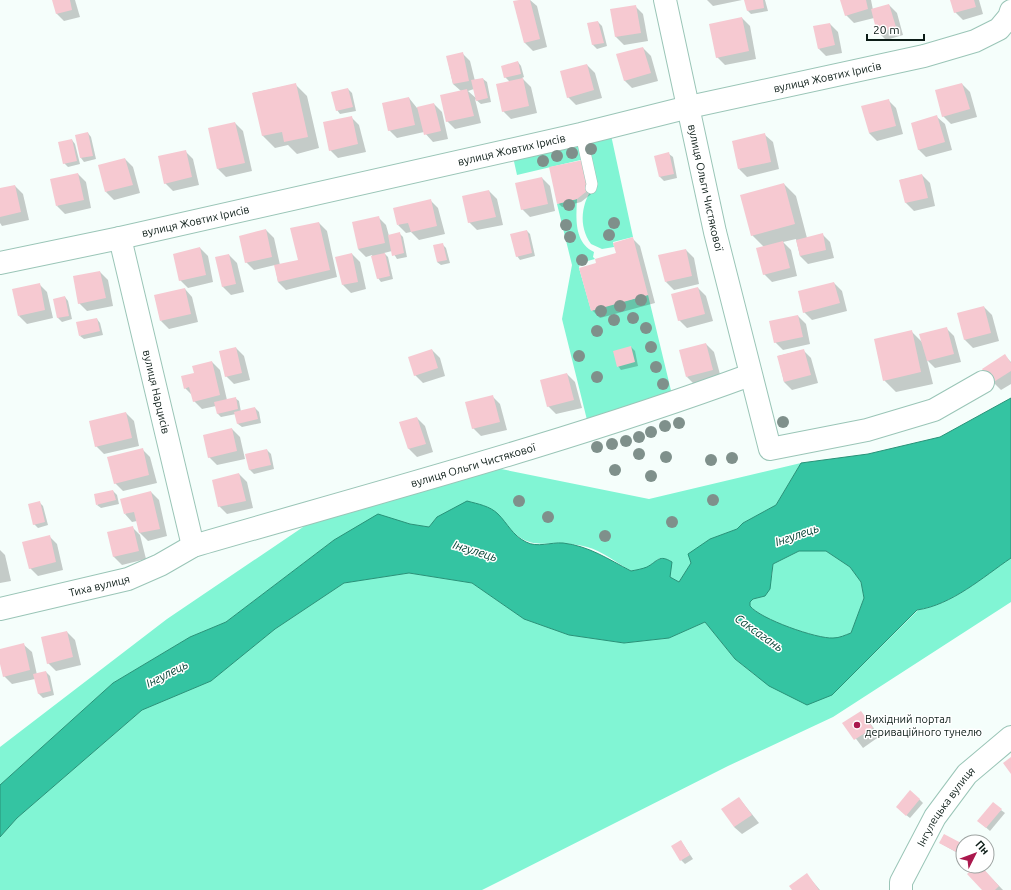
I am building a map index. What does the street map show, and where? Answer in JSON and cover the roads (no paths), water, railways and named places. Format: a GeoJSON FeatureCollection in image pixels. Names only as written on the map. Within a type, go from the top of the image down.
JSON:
{"type":"FeatureCollection","features":[{"type":"Feature","properties":{"kind":"street","name":"вулиця Ольги Чистякової"},"geometry":{"type":"LineString","coordinates":[[665,0],[715,232],[750,375],[770,449],[867,430],[934,410],[982,382]]}},
{"type":"Feature","properties":{"kind":"street","name":"вулиця Жовтих Ірисів"},"geometry":{"type":"LineString","coordinates":[[0,263],[120,238],[581,134],[689,107],[924,56],[976,41],[999,29],[1010,17],[1011,11]]}},
{"type":"Feature","properties":{"kind":"street","name":"вулиця Нарцисів"},"geometry":{"type":"LineString","coordinates":[[120,238],[193,546]]}},
{"type":"Feature","properties":{"kind":"street","name":"вулиця Ольги Чистякової"},"geometry":{"type":"LineString","coordinates":[[193,546],[476,464],[674,403],[750,375]]}},
{"type":"Feature","properties":{"kind":"street","name":"Тиха вулиця"},"geometry":{"type":"LineString","coordinates":[[0,609],[128,579],[160,565],[193,546]]}},
{"type":"Feature","properties":{"kind":"street","name":"Інгулецька вулиця"},"geometry":{"type":"LineString","coordinates":[[901,890],[901,882],[935,817],[967,774],[1011,738]]}},
{"type":"Feature","properties":{"kind":"lane"},"geometry":{"type":"LineString","coordinates":[[581,134],[592,184],[591,188]]}},
{"type":"Feature","properties":{"kind":"water"},"geometry":{"type":"Polygon","coordinates":[[[1011,398],[1011,558],[955,596],[930,607],[917,610],[832,695],[807,705],[769,686],[735,659],[705,622],[669,638],[624,643],[569,635],[524,619],[472,583],[409,573],[344,583],[275,629],[211,681],[142,710],[17,818],[0,837],[0,785],[113,683],[190,637],[226,622],[334,540],[378,514],[410,524],[429,527],[437,517],[467,501],[495,511],[517,536],[530,544],[539,545],[563,543],[581,547],[631,571],[647,567],[661,558],[672,562],[670,577],[679,582],[691,563],[688,554],[710,539],[737,529],[743,523],[776,505],[801,463],[868,454],[940,437],[1011,398]],[[799,551],[773,564],[770,589],[765,596],[753,599],[750,602],[750,606],[765,617],[802,632],[836,638],[851,633],[864,598],[861,582],[850,567],[826,551],[799,551]]]}},
{"type":"Feature","properties":{"kind":"place","name":"Вихідний портал дериваційного тунелю"},"geometry":{"type":"Point","coordinates":[857,725]}},
{"type":"Feature","properties":{"kind":"water label","name":"Інгулець"},"geometry":{"type":"Point","coordinates":[797,535]}},
{"type":"Feature","properties":{"kind":"water label","name":"Інгулець"},"geometry":{"type":"Point","coordinates":[475,551]}},
{"type":"Feature","properties":{"kind":"water label","name":"Саксагань"},"geometry":{"type":"Point","coordinates":[759,633]}},
{"type":"Feature","properties":{"kind":"water label","name":"Інгулець"},"geometry":{"type":"Point","coordinates":[167,674]}}]}
